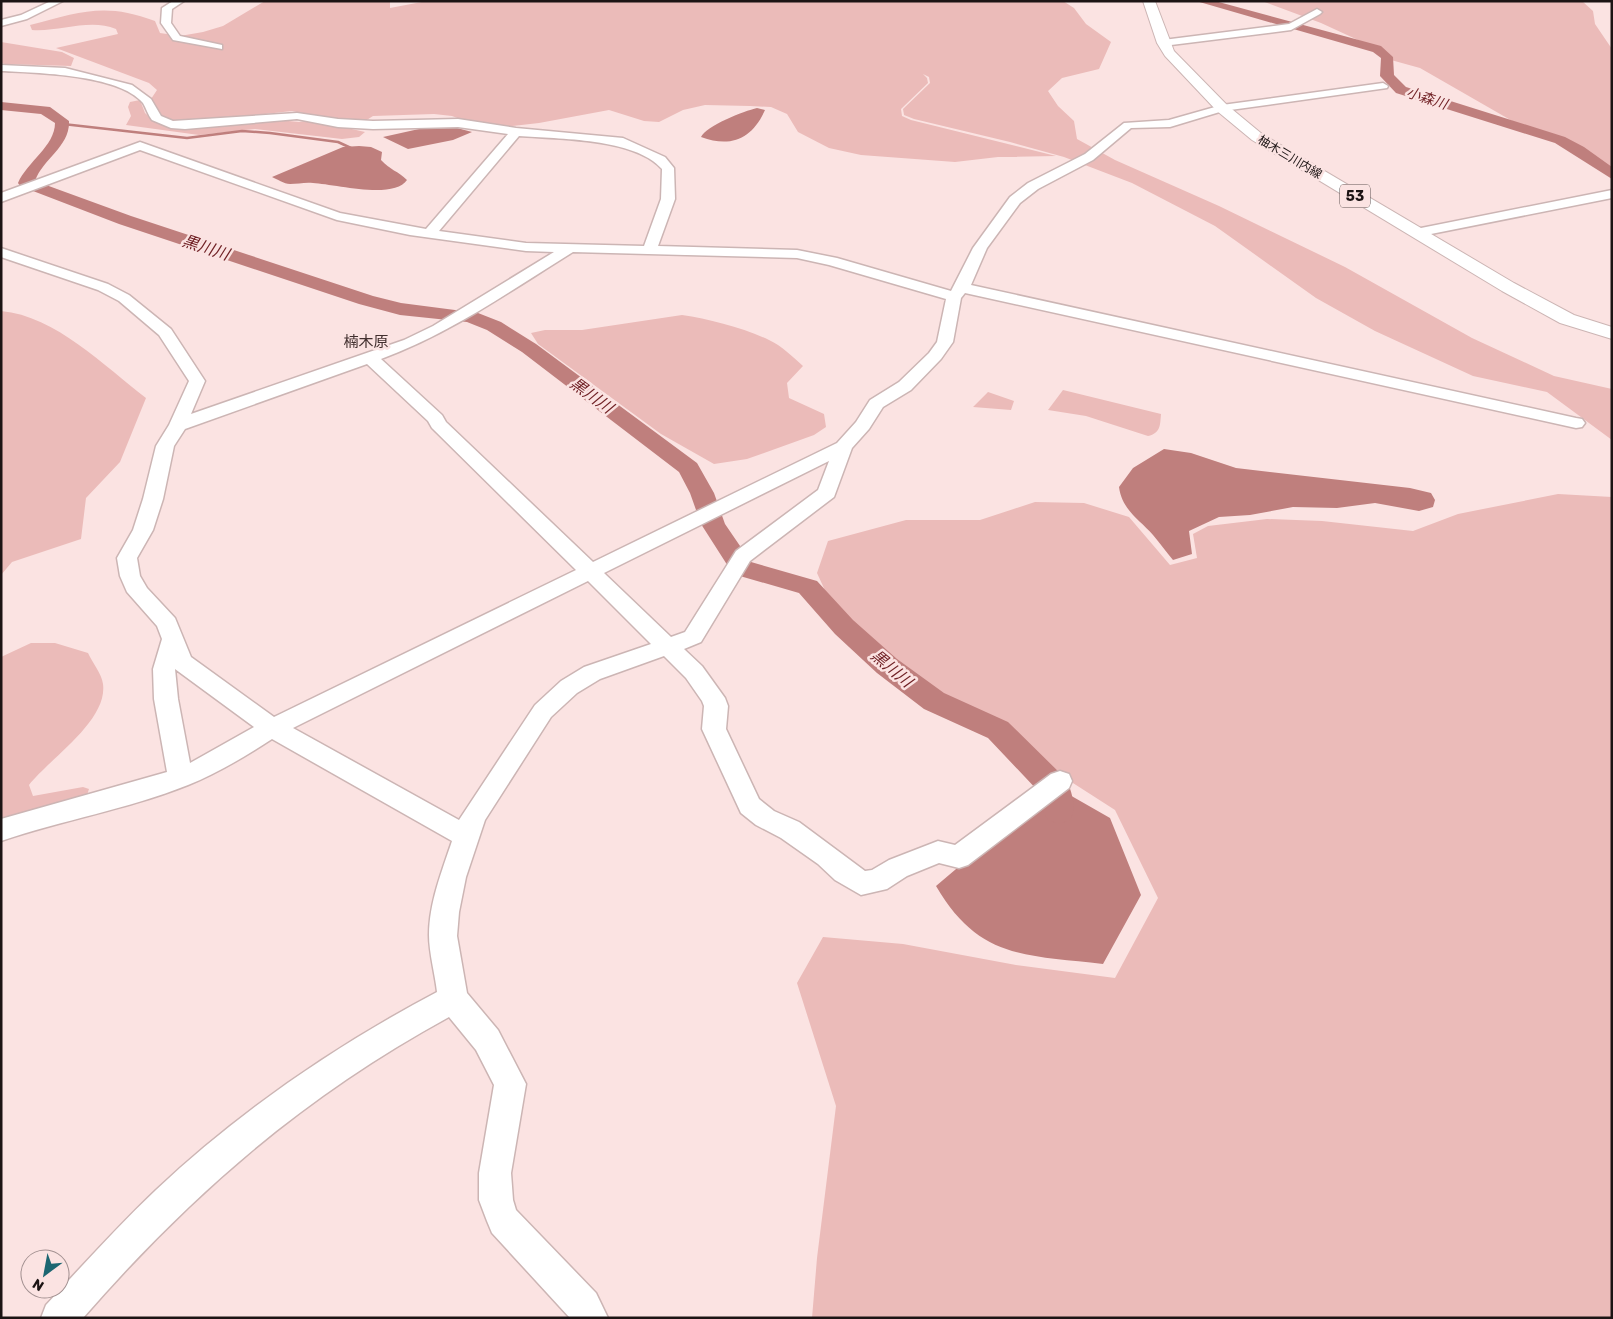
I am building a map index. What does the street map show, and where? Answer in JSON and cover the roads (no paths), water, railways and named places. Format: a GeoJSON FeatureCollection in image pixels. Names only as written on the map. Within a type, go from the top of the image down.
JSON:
{"type":"FeatureCollection","features":[{"type":"Feature","properties":{"kind":"main road","name":"柚木三川内線"},"geometry":{"type":"LineString","coordinates":[[1149,1],[1162,43],[1222,108],[1257,137],[1508,287],[1567,319],[1612,332]]}},
{"type":"Feature","properties":{"kind":"street"},"geometry":{"type":"LineString","coordinates":[[1,23],[24,17],[58,1]]}},
{"type":"Feature","properties":{"kind":"street"},"geometry":{"type":"LineString","coordinates":[[180,1],[167,8],[166,23],[177,38],[218,47]]}},
{"type":"Feature","properties":{"kind":"street"},"geometry":{"type":"LineString","coordinates":[[1162,43],[1295,25],[1318,12]]}},
{"type":"Feature","properties":{"kind":"street"},"geometry":{"type":"LineString","coordinates":[[1,68],[65,71],[128,87],[147,101],[156,118],[171,124],[204,124],[266,116],[297,116],[338,123],[373,125],[458,122],[516,132],[620,141],[661,160],[668,168],[668,199],[664,215],[650,249]]}},
{"type":"Feature","properties":{"kind":"street"},"geometry":{"type":"LineString","coordinates":[[1,830],[33,818],[127,794],[180,778],[226,757],[272,728],[843,447],[863,425],[876,404],[905,386],[935,356],[945,342],[958,292],[976,256],[1004,212],[1015,200],[1033,186],[1089,157],[1124,127],[1185,120],[1222,108],[1384,86]]}},
{"type":"Feature","properties":{"kind":"street"},"geometry":{"type":"LineString","coordinates":[[430,233],[516,132]]}},
{"type":"Feature","properties":{"kind":"street"},"geometry":{"type":"LineString","coordinates":[[1,198],[140,146],[337,216],[430,233],[526,247],[650,249],[810,256],[958,292],[1576,423]]}},
{"type":"Feature","properties":{"kind":"street"},"geometry":{"type":"LineString","coordinates":[[1416,233],[1612,194]]}},
{"type":"Feature","properties":{"kind":"street"},"geometry":{"type":"LineString","coordinates":[[178,425],[410,343],[439,329],[570,248]]}},
{"type":"Feature","properties":{"kind":"street"},"geometry":{"type":"LineString","coordinates":[[1,252],[103,287],[124,298],[164,332],[196,381],[178,425],[165,446],[153,499],[143,530],[127,558],[130,576],[138,592],[167,623],[181,662],[272,728],[464,836]]}},
{"type":"Feature","properties":{"kind":"street"},"geometry":{"type":"LineString","coordinates":[[369,357],[436,419],[666,647],[694,672],[713,698],[716,706],[714,729],[750,806],[765,818],[790,830],[827,856],[844,872],[862,883],[877,880],[898,868],[938,852],[959,858],[1060,780]]}},
{"type":"Feature","properties":{"kind":"street"},"geometry":{"type":"LineString","coordinates":[[590,1318],[576,1298],[504,1221],[496,1200],[496,1173],[510,1084],[487,1040],[453,999],[443,936],[445,912],[464,836],[473,817],[543,711],[569,687],[592,673],[693,637],[744,556],[828,493],[843,447]]}},
{"type":"Feature","properties":{"kind":"street"},"geometry":{"type":"LineString","coordinates":[[173,638],[164,669],[166,699],[180,778]]}},
{"type":"Feature","properties":{"kind":"street"},"geometry":{"type":"LineString","coordinates":[[59,1318],[132,1237],[202,1170],[313,1082],[417,1018],[453,999]]}},
{"type":"Feature","properties":{"kind":"waterway","name":"小森川"},"geometry":{"type":"LineString","coordinates":[[1201,1],[1377,49],[1387,57],[1387,76],[1401,90],[1560,140],[1579,150],[1612,174]]}},
{"type":"Feature","properties":{"kind":"waterway","name":"黒川川"},"geometry":{"type":"LineString","coordinates":[[1,106],[45,110],[62,121],[62,130],[59,137],[29,174],[26,183],[125,220],[366,300],[400,309],[471,317],[494,326],[529,348],[689,468],[702,493],[713,524],[742,568],[808,587],[844,627],[887,666],[934,701],[998,730],[1055,788],[1059,811]]}},
{"type":"Feature","properties":{"kind":"waterway"},"geometry":{"type":"LineString","coordinates":[[63,124],[187,138],[242,131],[270,133],[338,142],[351,148]]}},
{"type":"Feature","properties":{"kind":"district","name":"楠木原"},"geometry":{"type":"Point","coordinates":[366,342]}}]}
